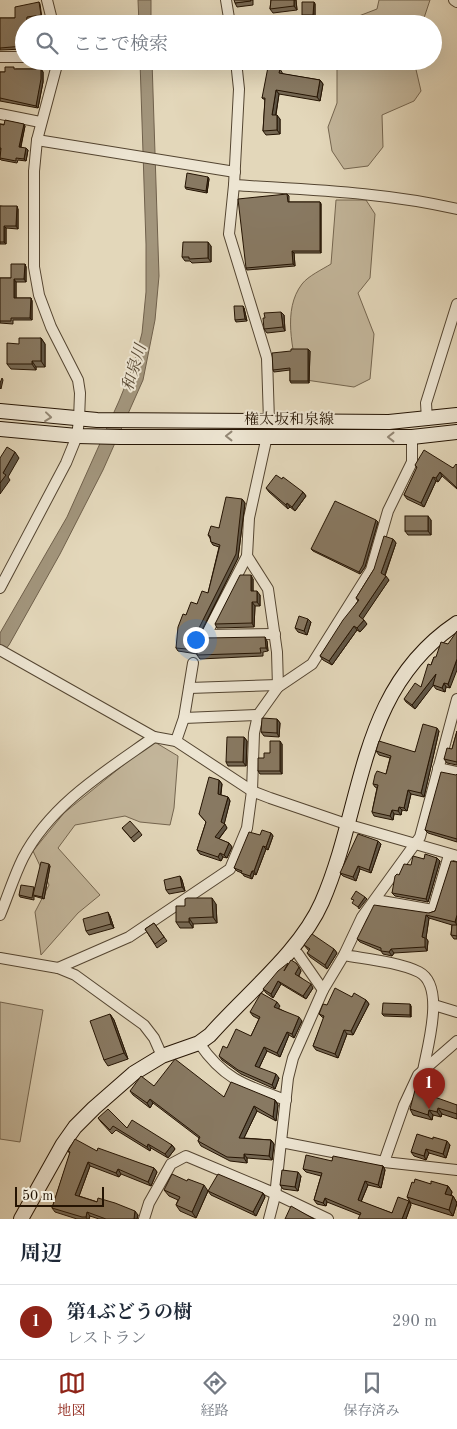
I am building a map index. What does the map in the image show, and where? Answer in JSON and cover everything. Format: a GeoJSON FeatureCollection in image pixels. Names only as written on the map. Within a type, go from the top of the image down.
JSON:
{"type":"FeatureCollection","features":[{"type":"Feature","properties":{"kind":"street"},"geometry":{"type":"LineString","coordinates":[[47,0],[51,15]]}},
{"type":"Feature","properties":{"kind":"street"},"geometry":{"type":"LineString","coordinates":[[226,0],[228,15]]}},
{"type":"Feature","properties":{"kind":"street"},"geometry":{"type":"LineString","coordinates":[[0,57],[15,57]]}},
{"type":"Feature","properties":{"kind":"street"},"geometry":{"type":"LineString","coordinates":[[0,588],[66,463],[77,436],[79,420],[80,393],[78,380],[52,327],[35,281],[34,171],[44,141],[40,122],[55,70]]}},
{"type":"Feature","properties":{"kind":"street"},"geometry":{"type":"LineString","coordinates":[[237,70],[239,89],[235,172],[229,234],[267,358],[269,421]]}},
{"type":"Feature","properties":{"kind":"street"},"geometry":{"type":"LineString","coordinates":[[0,114],[40,122]]}},
{"type":"Feature","properties":{"kind":"street"},"geometry":{"type":"LineString","coordinates":[[44,141],[235,172]]}},
{"type":"Feature","properties":{"kind":"street"},"geometry":{"type":"LineString","coordinates":[[234,186],[344,192],[435,204],[457,209]]}},
{"type":"Feature","properties":{"kind":"street"},"geometry":{"type":"LineString","coordinates":[[427,420],[426,403],[457,304]]}},
{"type":"Feature","properties":{"kind":"street"},"geometry":{"type":"LineString","coordinates":[[0,412],[79,420]]}},
{"type":"Feature","properties":{"kind":"street","name":"権太坂和泉線"},"geometry":{"type":"LineString","coordinates":[[79,420],[389,422],[427,420],[457,415]]}},
{"type":"Feature","properties":{"kind":"street"},"geometry":{"type":"LineString","coordinates":[[0,429],[77,436]]}},
{"type":"Feature","properties":{"kind":"street","name":"権太坂和泉線"},"geometry":{"type":"LineString","coordinates":[[77,436],[412,437],[457,432]]}},
{"type":"Feature","properties":{"kind":"street"},"geometry":{"type":"LineString","coordinates":[[266,436],[249,518],[247,556],[206,635],[275,634]]}},
{"type":"Feature","properties":{"kind":"street"},"geometry":{"type":"LineString","coordinates":[[58,968],[129,937],[230,869],[247,828],[252,791],[254,733],[258,715],[278,686],[312,664],[371,570],[388,511],[412,462],[412,437]]}},
{"type":"Feature","properties":{"kind":"street"},"geometry":{"type":"LineString","coordinates":[[247,556],[268,589],[275,634],[278,686]]}},
{"type":"Feature","properties":{"kind":"street"},"geometry":{"type":"LineString","coordinates":[[21,1219],[75,1127],[134,1073],[162,1056],[200,1043],[210,1035],[291,948],[321,904],[372,734],[384,706],[397,683],[419,656],[457,623]]}},
{"type":"Feature","properties":{"kind":"street"},"geometry":{"type":"LineString","coordinates":[[5,653],[154,736],[176,741],[252,791],[346,824],[453,856],[433,910],[376,900]]}},
{"type":"Feature","properties":{"kind":"street"},"geometry":{"type":"LineString","coordinates":[[176,741],[184,718],[193,664]]}},
{"type":"Feature","properties":{"kind":"street"},"geometry":{"type":"LineString","coordinates":[[189,688],[278,686]]}},
{"type":"Feature","properties":{"kind":"street"},"geometry":{"type":"LineString","coordinates":[[269,1219],[275,1196],[286,1100],[293,1058],[323,990],[344,956],[362,917],[416,844],[454,720],[457,699]]}},
{"type":"Feature","properties":{"kind":"street"},"geometry":{"type":"LineString","coordinates":[[184,718],[258,715]]}},
{"type":"Feature","properties":{"kind":"street"},"geometry":{"type":"LineString","coordinates":[[0,915],[23,858],[40,832],[56,813],[89,784],[154,736]]}},
{"type":"Feature","properties":{"kind":"street"},"geometry":{"type":"LineString","coordinates":[[438,768],[457,772]]}},
{"type":"Feature","properties":{"kind":"street"},"geometry":{"type":"LineString","coordinates":[[291,948],[298,954],[323,990]]}},
{"type":"Feature","properties":{"kind":"street"},"geometry":{"type":"LineString","coordinates":[[344,956],[385,963],[420,972],[426,980],[434,1005],[423,1071]]}},
{"type":"Feature","properties":{"kind":"street"},"geometry":{"type":"LineString","coordinates":[[0,958],[58,968],[75,975],[144,1025],[154,1038],[162,1056]]}},
{"type":"Feature","properties":{"kind":"street"},"geometry":{"type":"LineString","coordinates":[[434,1005],[457,1012]]}},
{"type":"Feature","properties":{"kind":"street"},"geometry":{"type":"LineString","coordinates":[[384,1162],[404,1105],[418,1075],[457,1041]]}},
{"type":"Feature","properties":{"kind":"street"},"geometry":{"type":"LineString","coordinates":[[200,1043],[215,1064],[231,1079],[286,1100]]}},
{"type":"Feature","properties":{"kind":"street"},"geometry":{"type":"LineString","coordinates":[[281,1142],[384,1162],[457,1170]]}},
{"type":"Feature","properties":{"kind":"street"},"geometry":{"type":"LineString","coordinates":[[144,1219],[149,1203],[171,1164],[186,1156],[267,1190],[275,1196],[328,1219]]}},
{"type":"Feature","properties":{"kind":"shaded area"},"geometry":{"type":"Polygon","coordinates":[[[379,0],[430,0],[425,15],[361,15],[377,9],[379,0]]]}},
{"type":"Feature","properties":{"kind":"shaded area"},"geometry":{"type":"Polygon","coordinates":[[[337,70],[416,70],[421,91],[414,101],[382,115],[383,147],[368,166],[344,169],[332,151],[328,127],[337,103],[337,70]]]}},
{"type":"Feature","properties":{"kind":"shaded area"},"geometry":{"type":"Polygon","coordinates":[[[336,200],[366,200],[375,214],[370,278],[358,293],[374,334],[370,379],[354,387],[299,379],[292,343],[291,318],[296,294],[302,284],[312,275],[331,264],[336,200]]]}},
{"type":"Feature","properties":{"kind":"shaded area"},"geometry":{"type":"Polygon","coordinates":[[[153,741],[178,756],[174,808],[170,825],[140,822],[125,816],[75,825],[58,848],[100,895],[78,913],[41,955],[35,912],[49,885],[33,851],[64,813],[153,741]]]}},
{"type":"Feature","properties":{"kind":"shaded area"},"geometry":{"type":"Polygon","coordinates":[[[0,1002],[43,1010],[20,1142],[0,1139],[0,1002]]]}},
{"type":"Feature","properties":{"kind":"water"},"geometry":{"type":"Polygon","coordinates":[[[138,0],[151,0],[151,15],[139,15],[138,0]]]}},
{"type":"Feature","properties":{"kind":"water","name":"和泉川"},"geometry":{"type":"Polygon","coordinates":[[[140,70],[152,70],[159,276],[155,320],[143,380],[103,470],[60,554],[9,645],[0,656],[0,633],[67,517],[134,364],[142,333],[146,292],[140,70]]]}},
{"type":"Feature","properties":{"kind":"water"},"geometry":{"type":"Polygon","coordinates":[[[425,1079],[442,1085],[439,1094],[422,1087],[425,1079]]]}},
{"type":"Feature","properties":{"kind":"building"},"geometry":{"type":"Polygon","coordinates":[[[234,0],[250,0],[251,1],[235,3],[234,0]]]}},
{"type":"Feature","properties":{"kind":"building"},"geometry":{"type":"Polygon","coordinates":[[[271,0],[294,0],[294,6],[270,9],[271,0]]]}},
{"type":"Feature","properties":{"kind":"building"},"geometry":{"type":"Polygon","coordinates":[[[39,2],[41,15],[15,15],[15,7],[39,2]]]}},
{"type":"Feature","properties":{"kind":"building"},"geometry":{"type":"Polygon","coordinates":[[[302,2],[314,2],[313,15],[302,15],[302,2]]]}},
{"type":"Feature","properties":{"kind":"building"},"geometry":{"type":"Polygon","coordinates":[[[0,18],[15,18],[15,47],[0,48],[0,18]]]}},
{"type":"Feature","properties":{"kind":"building"},"geometry":{"type":"Polygon","coordinates":[[[5,67],[14,67],[15,70],[41,70],[36,106],[0,98],[0,72],[5,72],[5,67]]]}},
{"type":"Feature","properties":{"kind":"building"},"geometry":{"type":"Polygon","coordinates":[[[267,70],[280,70],[279,73],[320,80],[317,97],[276,90],[272,115],[277,115],[277,130],[263,131],[265,98],[262,98],[267,70]]]}},
{"type":"Feature","properties":{"kind":"building"},"geometry":{"type":"Polygon","coordinates":[[[5,120],[24,124],[19,147],[26,148],[24,159],[16,158],[16,161],[0,158],[0,124],[4,125],[5,120]]]}},
{"type":"Feature","properties":{"kind":"building"},"geometry":{"type":"Polygon","coordinates":[[[187,173],[208,177],[206,191],[185,187],[187,173]]]}},
{"type":"Feature","properties":{"kind":"building"},"geometry":{"type":"Polygon","coordinates":[[[287,194],[288,202],[320,202],[320,251],[292,251],[293,264],[246,268],[238,199],[287,194]]]}},
{"type":"Feature","properties":{"kind":"building"},"geometry":{"type":"Polygon","coordinates":[[[0,206],[17,206],[16,226],[4,226],[4,242],[0,242],[0,206]]]}},
{"type":"Feature","properties":{"kind":"building"},"geometry":{"type":"Polygon","coordinates":[[[183,242],[208,242],[208,258],[189,259],[189,257],[182,257],[183,242]]]}},
{"type":"Feature","properties":{"kind":"building"},"geometry":{"type":"Polygon","coordinates":[[[11,264],[25,264],[24,279],[14,279],[14,298],[31,298],[30,318],[11,318],[11,321],[0,321],[0,278],[11,278],[11,264]]]}},
{"type":"Feature","properties":{"kind":"building"},"geometry":{"type":"Polygon","coordinates":[[[234,306],[243,306],[245,319],[235,320],[234,306]]]}},
{"type":"Feature","properties":{"kind":"building"},"geometry":{"type":"Polygon","coordinates":[[[281,312],[283,327],[264,329],[264,313],[281,312]]]}},
{"type":"Feature","properties":{"kind":"building"},"geometry":{"type":"Polygon","coordinates":[[[19,338],[41,338],[41,361],[32,361],[32,364],[7,364],[7,343],[19,344],[19,338]]]}},
{"type":"Feature","properties":{"kind":"building"},"geometry":{"type":"Polygon","coordinates":[[[291,349],[308,349],[308,381],[290,381],[290,368],[273,370],[272,353],[291,351],[291,349]]]}},
{"type":"Feature","properties":{"kind":"building"},"geometry":{"type":"Polygon","coordinates":[[[7,447],[15,452],[3,473],[6,475],[0,483],[0,458],[7,447]]]}},
{"type":"Feature","properties":{"kind":"building"},"geometry":{"type":"Polygon","coordinates":[[[424,450],[453,468],[457,465],[457,488],[440,472],[436,478],[433,477],[421,503],[404,495],[417,467],[415,465],[424,450]]]}},
{"type":"Feature","properties":{"kind":"building"},"geometry":{"type":"Polygon","coordinates":[[[276,475],[282,479],[283,477],[303,492],[292,507],[287,503],[286,505],[266,488],[276,475]]]}},
{"type":"Feature","properties":{"kind":"building"},"geometry":{"type":"Polygon","coordinates":[[[226,497],[242,499],[236,554],[197,632],[204,638],[265,637],[266,648],[260,648],[261,653],[197,655],[197,650],[176,648],[178,627],[183,614],[186,615],[191,602],[197,604],[202,591],[208,593],[220,545],[211,542],[208,535],[211,526],[219,528],[226,497]]]}},
{"type":"Feature","properties":{"kind":"building"},"geometry":{"type":"Polygon","coordinates":[[[335,501],[376,520],[363,565],[359,572],[311,549],[335,501]]]}},
{"type":"Feature","properties":{"kind":"building"},"geometry":{"type":"Polygon","coordinates":[[[405,516],[428,516],[428,531],[405,531],[405,516]]]}},
{"type":"Feature","properties":{"kind":"building"},"geometry":{"type":"Polygon","coordinates":[[[384,536],[393,539],[381,573],[386,576],[359,616],[364,620],[357,628],[354,626],[329,661],[320,656],[343,620],[359,600],[356,598],[374,569],[384,536]]]}},
{"type":"Feature","properties":{"kind":"building"},"geometry":{"type":"Polygon","coordinates":[[[240,575],[251,575],[251,591],[257,591],[257,602],[252,602],[252,623],[215,624],[240,575]]]}},
{"type":"Feature","properties":{"kind":"building"},"geometry":{"type":"Polygon","coordinates":[[[299,616],[308,619],[304,631],[295,628],[299,616]]]}},
{"type":"Feature","properties":{"kind":"building"},"geometry":{"type":"Polygon","coordinates":[[[457,631],[457,659],[448,684],[444,683],[442,688],[433,685],[436,674],[412,705],[404,699],[415,683],[421,687],[428,664],[431,665],[434,657],[436,657],[441,642],[448,644],[457,631]]]}},
{"type":"Feature","properties":{"kind":"building"},"geometry":{"type":"Polygon","coordinates":[[[262,718],[277,719],[277,733],[261,732],[262,718]]]}},
{"type":"Feature","properties":{"kind":"building"},"geometry":{"type":"Polygon","coordinates":[[[423,724],[437,728],[421,793],[408,790],[404,808],[399,807],[398,811],[392,810],[390,816],[372,812],[378,785],[373,784],[375,775],[377,771],[386,774],[391,756],[376,751],[379,741],[415,752],[423,724]]]}},
{"type":"Feature","properties":{"kind":"building"},"geometry":{"type":"Polygon","coordinates":[[[457,731],[457,762],[444,759],[447,748],[452,749],[457,731]]]}},
{"type":"Feature","properties":{"kind":"building"},"geometry":{"type":"Polygon","coordinates":[[[227,737],[244,737],[243,762],[226,762],[227,737]]]}},
{"type":"Feature","properties":{"kind":"building"},"geometry":{"type":"Polygon","coordinates":[[[270,741],[280,741],[280,771],[258,771],[258,758],[264,758],[264,753],[270,753],[270,741]]]}},
{"type":"Feature","properties":{"kind":"building"},"geometry":{"type":"Polygon","coordinates":[[[441,772],[457,774],[457,839],[425,830],[441,772]]]}},
{"type":"Feature","properties":{"kind":"building"},"geometry":{"type":"Polygon","coordinates":[[[209,777],[219,780],[218,794],[228,797],[221,822],[225,824],[215,837],[229,843],[224,855],[220,853],[218,857],[197,850],[206,822],[199,814],[209,777]]]}},
{"type":"Feature","properties":{"kind":"building"},"geometry":{"type":"Polygon","coordinates":[[[130,821],[139,831],[131,838],[122,828],[130,821]]]}},
{"type":"Feature","properties":{"kind":"building"},"geometry":{"type":"Polygon","coordinates":[[[262,830],[271,833],[266,847],[263,846],[254,871],[252,871],[250,876],[241,873],[242,871],[234,868],[249,832],[260,835],[262,830]]]}},
{"type":"Feature","properties":{"kind":"building"},"geometry":{"type":"Polygon","coordinates":[[[358,834],[378,841],[369,870],[358,866],[353,877],[340,873],[358,834]]]}},
{"type":"Feature","properties":{"kind":"building"},"geometry":{"type":"Polygon","coordinates":[[[425,854],[437,858],[426,899],[392,893],[395,876],[399,875],[404,864],[411,865],[413,856],[424,859],[425,854]]]}},
{"type":"Feature","properties":{"kind":"building"},"geometry":{"type":"Polygon","coordinates":[[[451,861],[457,862],[457,915],[455,922],[426,915],[422,937],[425,938],[425,947],[391,949],[389,952],[381,951],[381,948],[357,939],[374,905],[429,913],[435,911],[451,861]]]}},
{"type":"Feature","properties":{"kind":"building"},"geometry":{"type":"Polygon","coordinates":[[[41,862],[49,864],[42,897],[33,895],[41,862]]]}},
{"type":"Feature","properties":{"kind":"building"},"geometry":{"type":"Polygon","coordinates":[[[180,876],[182,887],[166,890],[164,880],[180,876]]]}},
{"type":"Feature","properties":{"kind":"building"},"geometry":{"type":"Polygon","coordinates":[[[21,885],[34,887],[32,898],[19,895],[21,885]]]}},
{"type":"Feature","properties":{"kind":"building"},"geometry":{"type":"Polygon","coordinates":[[[356,891],[365,897],[358,907],[352,903],[354,900],[351,899],[356,891]]]}},
{"type":"Feature","properties":{"kind":"building"},"geometry":{"type":"Polygon","coordinates":[[[212,898],[213,917],[189,918],[189,922],[176,922],[176,906],[185,906],[185,899],[212,898]]]}},
{"type":"Feature","properties":{"kind":"building"},"geometry":{"type":"Polygon","coordinates":[[[108,912],[111,924],[86,931],[83,919],[108,912]]]}},
{"type":"Feature","properties":{"kind":"building"},"geometry":{"type":"Polygon","coordinates":[[[154,923],[164,937],[155,944],[145,929],[154,923]]]}},
{"type":"Feature","properties":{"kind":"building"},"geometry":{"type":"Polygon","coordinates":[[[452,925],[457,925],[457,936],[451,935],[452,925]]]}},
{"type":"Feature","properties":{"kind":"building"},"geometry":{"type":"Polygon","coordinates":[[[312,934],[334,949],[325,965],[307,953],[310,949],[304,945],[312,934]]]}},
{"type":"Feature","properties":{"kind":"building"},"geometry":{"type":"Polygon","coordinates":[[[291,960],[299,967],[295,974],[311,984],[303,996],[278,981],[271,994],[263,989],[278,971],[288,963],[284,971],[291,960]]]}},
{"type":"Feature","properties":{"kind":"building"},"geometry":{"type":"Polygon","coordinates":[[[335,988],[352,997],[354,993],[366,1000],[351,1031],[344,1030],[335,1054],[313,1046],[324,1016],[319,1014],[323,1004],[327,1005],[335,988]]]}},
{"type":"Feature","properties":{"kind":"building"},"geometry":{"type":"Polygon","coordinates":[[[261,993],[277,1002],[274,1007],[299,1017],[292,1034],[287,1032],[277,1053],[264,1047],[255,1066],[276,1074],[272,1085],[238,1070],[219,1056],[223,1046],[227,1048],[236,1029],[251,1036],[260,1017],[250,1012],[261,993]]]}},
{"type":"Feature","properties":{"kind":"building"},"geometry":{"type":"Polygon","coordinates":[[[383,1003],[410,1004],[410,1015],[382,1014],[383,1003]]]}},
{"type":"Feature","properties":{"kind":"building"},"geometry":{"type":"Polygon","coordinates":[[[110,1014],[124,1053],[104,1060],[90,1021],[110,1014]]]}},
{"type":"Feature","properties":{"kind":"building"},"geometry":{"type":"Polygon","coordinates":[[[175,1059],[224,1097],[231,1082],[275,1100],[273,1117],[254,1106],[239,1138],[271,1140],[269,1156],[244,1154],[244,1158],[227,1157],[198,1141],[200,1137],[150,1099],[147,1103],[130,1091],[141,1076],[154,1086],[175,1059]]]}},
{"type":"Feature","properties":{"kind":"building"},"geometry":{"type":"Polygon","coordinates":[[[415,1090],[457,1105],[457,1114],[438,1108],[437,1112],[429,1110],[428,1115],[410,1109],[415,1090]]]}},
{"type":"Feature","properties":{"kind":"building"},"geometry":{"type":"Polygon","coordinates":[[[108,1109],[127,1128],[132,1120],[172,1145],[165,1154],[148,1144],[147,1147],[113,1126],[110,1130],[98,1118],[108,1109]]]}},
{"type":"Feature","properties":{"kind":"building"},"geometry":{"type":"Polygon","coordinates":[[[417,1134],[447,1141],[443,1154],[426,1149],[424,1156],[411,1152],[417,1134]]]}},
{"type":"Feature","properties":{"kind":"building"},"geometry":{"type":"Polygon","coordinates":[[[75,1139],[97,1151],[98,1148],[154,1168],[148,1182],[118,1169],[116,1173],[88,1162],[75,1195],[97,1202],[98,1198],[135,1211],[134,1219],[106,1219],[87,1212],[86,1217],[82,1217],[52,1208],[70,1152],[68,1151],[75,1139]]]}},
{"type":"Feature","properties":{"kind":"building"},"geometry":{"type":"Polygon","coordinates":[[[306,1155],[332,1161],[333,1156],[383,1166],[378,1185],[365,1181],[358,1200],[392,1213],[398,1197],[409,1201],[402,1219],[358,1219],[361,1213],[325,1198],[323,1203],[314,1200],[322,1173],[303,1169],[306,1155]]]}},
{"type":"Feature","properties":{"kind":"building"},"geometry":{"type":"Polygon","coordinates":[[[282,1170],[298,1172],[295,1187],[280,1185],[282,1170]]]}},
{"type":"Feature","properties":{"kind":"building"},"geometry":{"type":"Polygon","coordinates":[[[172,1174],[187,1181],[188,1179],[204,1185],[192,1212],[176,1205],[180,1197],[164,1190],[172,1174]]]}},
{"type":"Feature","properties":{"kind":"building"},"geometry":{"type":"Polygon","coordinates":[[[218,1174],[263,1193],[253,1212],[208,1191],[218,1174]]]}},
{"type":"Feature","properties":{"kind":"building"},"geometry":{"type":"Polygon","coordinates":[[[415,1179],[431,1184],[431,1181],[448,1186],[445,1194],[453,1196],[449,1210],[407,1197],[412,1182],[414,1183],[415,1179]]]}},
{"type":"Feature","properties":{"kind":"building"},"geometry":{"type":"Polygon","coordinates":[[[291,1206],[314,1219],[285,1219],[291,1206]]]}},
{"type":"Feature","properties":{"kind":"place","name":"第4ぶどうの樹"},"geometry":{"type":"Point","coordinates":[429,1109]}}]}
